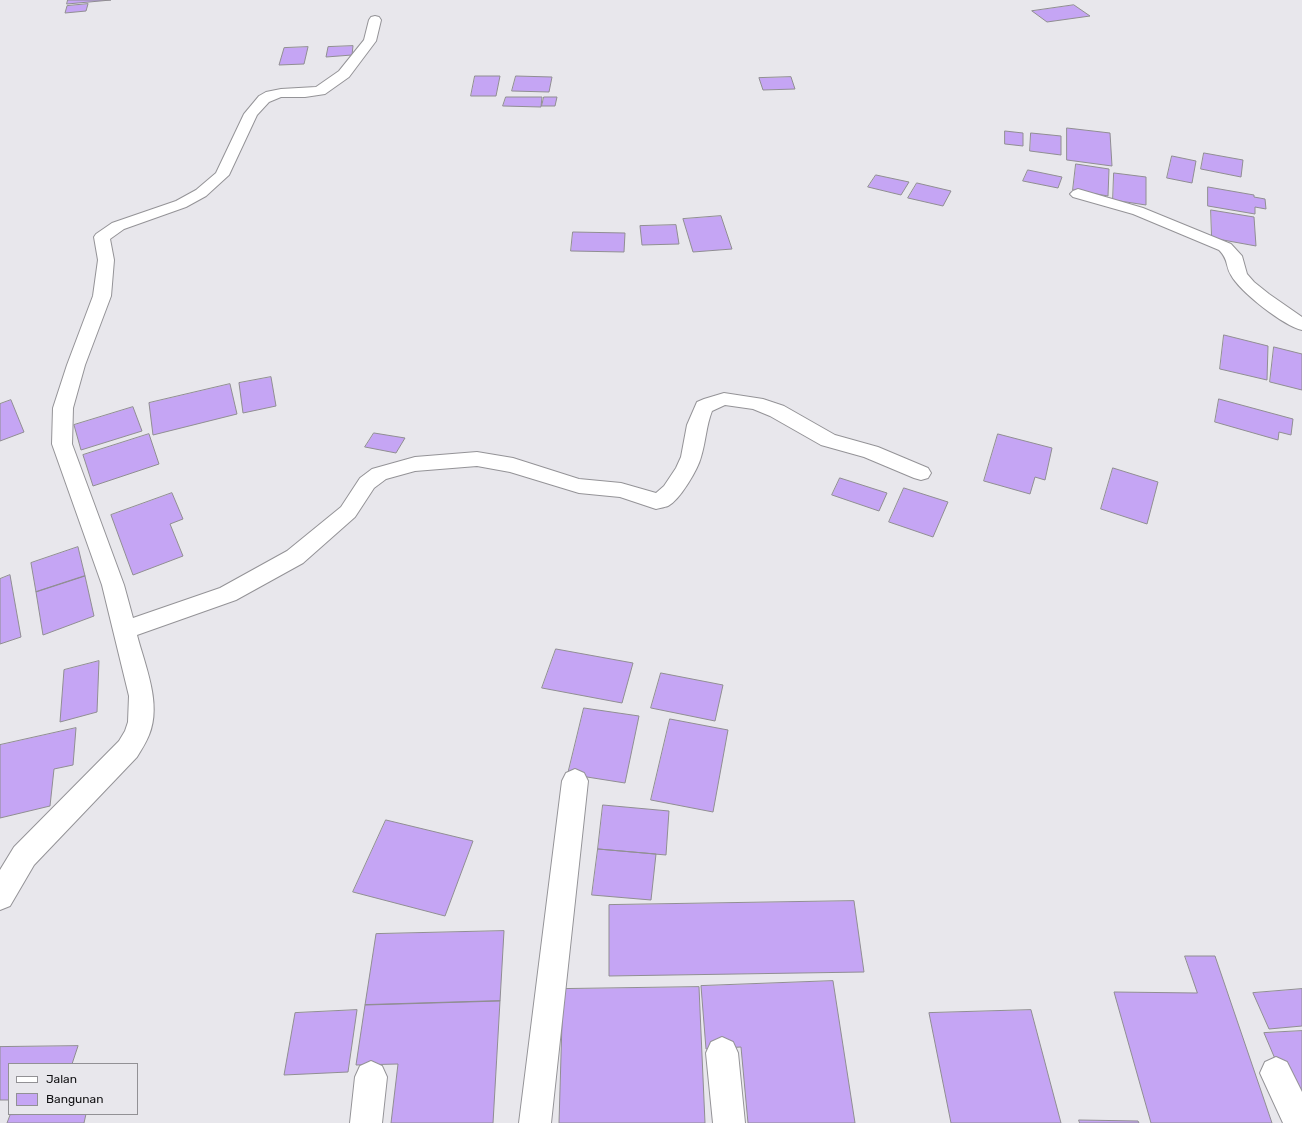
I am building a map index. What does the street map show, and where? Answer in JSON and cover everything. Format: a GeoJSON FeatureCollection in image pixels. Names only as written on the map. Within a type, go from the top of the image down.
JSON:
{"type":"FeatureCollection","features":[{"type":"Feature","properties":{"kind":"street"},"geometry":{"type":"LineString","coordinates":[[0,896],[24,856],[128,749],[137,734],[140,722],[141,696],[113,585],[62,444],[62,408],[76,365],[102,296],[106,260],[102,238],[118,226],[181,204],[201,193],[222,175],[251,114],[264,99],[281,93],[305,93],[320,91],[344,74],[370,41],[375,20]]}},
{"type":"Feature","properties":{"kind":"street"},"geometry":{"type":"LineString","coordinates":[[1078,194],[1138,211],[1225,247],[1233,254],[1236,261],[1237,272],[1241,279],[1253,290],[1302,325]]}},
{"type":"Feature","properties":{"kind":"street"},"geometry":{"type":"LineString","coordinates":[[125,630],[228,594],[295,557],[348,512],[367,483],[379,474],[407,466],[477,459],[513,465],[579,486],[621,490],[656,501],[662,500],[671,491],[685,470],[691,457],[697,425],[702,410],[711,403],[724,399],[756,403],[777,411],[828,440],[871,452],[921,473]]}},
{"type":"Feature","properties":{"kind":"street"},"geometry":{"type":"LineString","coordinates":[[535,1123],[575,781]]}},
{"type":"Feature","properties":{"kind":"street"},"geometry":{"type":"LineString","coordinates":[[722,1053],[729,1123]]}},
{"type":"Feature","properties":{"kind":"street"},"geometry":{"type":"LineString","coordinates":[[1276,1073],[1300,1123]]}},
{"type":"Feature","properties":{"kind":"street"},"geometry":{"type":"LineString","coordinates":[[366,1123],[371,1078]]}},
{"type":"Feature","properties":{"kind":"building"},"geometry":{"type":"Polygon","coordinates":[[[68,0],[111,0],[67,4],[68,0]]]}},
{"type":"Feature","properties":{"kind":"building"},"geometry":{"type":"Polygon","coordinates":[[[88,4],[86,11],[65,13],[67,6],[88,4]]]}},
{"type":"Feature","properties":{"kind":"building"},"geometry":{"type":"Polygon","coordinates":[[[1074,5],[1090,16],[1047,22],[1032,11],[1074,5]]]}},
{"type":"Feature","properties":{"kind":"building"},"geometry":{"type":"Polygon","coordinates":[[[353,46],[352,55],[326,57],[328,47],[353,46]]]}},
{"type":"Feature","properties":{"kind":"building"},"geometry":{"type":"Polygon","coordinates":[[[308,47],[304,64],[279,65],[284,48],[308,47]]]}},
{"type":"Feature","properties":{"kind":"building"},"geometry":{"type":"Polygon","coordinates":[[[475,76],[500,76],[496,96],[471,96],[475,76]]]}},
{"type":"Feature","properties":{"kind":"building"},"geometry":{"type":"Polygon","coordinates":[[[516,76],[552,77],[549,92],[512,91],[516,76]]]}},
{"type":"Feature","properties":{"kind":"building"},"geometry":{"type":"Polygon","coordinates":[[[791,77],[795,89],[763,90],[759,78],[791,77]]]}},
{"type":"Feature","properties":{"kind":"building"},"geometry":{"type":"Polygon","coordinates":[[[506,97],[542,97],[541,107],[503,106],[506,97]]]}},
{"type":"Feature","properties":{"kind":"building"},"geometry":{"type":"Polygon","coordinates":[[[544,97],[557,97],[555,106],[542,106],[544,97]]]}},
{"type":"Feature","properties":{"kind":"building"},"geometry":{"type":"Polygon","coordinates":[[[1067,128],[1110,133],[1112,166],[1067,160],[1067,128]]]}},
{"type":"Feature","properties":{"kind":"building"},"geometry":{"type":"Polygon","coordinates":[[[1005,131],[1023,133],[1023,146],[1005,144],[1005,131]]]}},
{"type":"Feature","properties":{"kind":"building"},"geometry":{"type":"Polygon","coordinates":[[[1031,133],[1061,136],[1061,155],[1030,151],[1031,133]]]}},
{"type":"Feature","properties":{"kind":"building"},"geometry":{"type":"Polygon","coordinates":[[[1204,153],[1243,160],[1241,177],[1201,169],[1204,153]]]}},
{"type":"Feature","properties":{"kind":"building"},"geometry":{"type":"Polygon","coordinates":[[[1172,156],[1196,161],[1192,183],[1167,178],[1172,156]]]}},
{"type":"Feature","properties":{"kind":"building"},"geometry":{"type":"Polygon","coordinates":[[[1076,164],[1109,169],[1108,196],[1073,190],[1076,164]]]}},
{"type":"Feature","properties":{"kind":"building"},"geometry":{"type":"Polygon","coordinates":[[[1028,170],[1062,177],[1058,188],[1023,181],[1028,170]]]}},
{"type":"Feature","properties":{"kind":"building"},"geometry":{"type":"Polygon","coordinates":[[[1114,173],[1146,177],[1146,205],[1113,200],[1114,173]]]}},
{"type":"Feature","properties":{"kind":"building"},"geometry":{"type":"Polygon","coordinates":[[[876,175],[909,182],[901,195],[868,187],[876,175]]]}},
{"type":"Feature","properties":{"kind":"building"},"geometry":{"type":"Polygon","coordinates":[[[917,183],[951,191],[943,206],[908,198],[917,183]]]}},
{"type":"Feature","properties":{"kind":"building"},"geometry":{"type":"Polygon","coordinates":[[[1208,187],[1254,195],[1254,197],[1265,199],[1266,209],[1255,207],[1255,214],[1208,206],[1208,187]]]}},
{"type":"Feature","properties":{"kind":"building"},"geometry":{"type":"Polygon","coordinates":[[[1211,210],[1254,217],[1256,246],[1212,238],[1211,210]]]}},
{"type":"Feature","properties":{"kind":"building"},"geometry":{"type":"Polygon","coordinates":[[[721,216],[732,249],[693,252],[683,219],[721,216]]]}},
{"type":"Feature","properties":{"kind":"building"},"geometry":{"type":"Polygon","coordinates":[[[676,225],[679,244],[642,245],[640,226],[676,225]]]}},
{"type":"Feature","properties":{"kind":"building"},"geometry":{"type":"Polygon","coordinates":[[[573,232],[625,233],[624,252],[571,251],[573,232]]]}},
{"type":"Feature","properties":{"kind":"building"},"geometry":{"type":"Polygon","coordinates":[[[1224,335],[1268,346],[1267,380],[1220,369],[1224,335]]]}},
{"type":"Feature","properties":{"kind":"building"},"geometry":{"type":"Polygon","coordinates":[[[1274,347],[1302,354],[1302,390],[1270,382],[1274,347]]]}},
{"type":"Feature","properties":{"kind":"building"},"geometry":{"type":"Polygon","coordinates":[[[271,377],[276,406],[243,413],[239,383],[271,377]]]}},
{"type":"Feature","properties":{"kind":"building"},"geometry":{"type":"Polygon","coordinates":[[[230,384],[237,414],[153,435],[149,403],[230,384]]]}},
{"type":"Feature","properties":{"kind":"building"},"geometry":{"type":"Polygon","coordinates":[[[1219,399],[1293,419],[1291,435],[1279,432],[1278,440],[1215,422],[1219,399]]]}},
{"type":"Feature","properties":{"kind":"building"},"geometry":{"type":"Polygon","coordinates":[[[11,400],[24,432],[0,441],[0,404],[11,400]]]}},
{"type":"Feature","properties":{"kind":"building"},"geometry":{"type":"Polygon","coordinates":[[[133,407],[142,431],[81,450],[74,425],[133,407]]]}},
{"type":"Feature","properties":{"kind":"building"},"geometry":{"type":"Polygon","coordinates":[[[374,433],[405,438],[396,453],[365,447],[374,433]]]}},
{"type":"Feature","properties":{"kind":"building"},"geometry":{"type":"Polygon","coordinates":[[[149,434],[159,464],[93,486],[83,455],[149,434]]]}},
{"type":"Feature","properties":{"kind":"building"},"geometry":{"type":"Polygon","coordinates":[[[998,434],[1052,448],[1045,480],[1035,477],[1030,494],[984,481],[998,434]]]}},
{"type":"Feature","properties":{"kind":"building"},"geometry":{"type":"Polygon","coordinates":[[[1113,468],[1158,482],[1147,524],[1101,509],[1113,468]]]}},
{"type":"Feature","properties":{"kind":"building"},"geometry":{"type":"Polygon","coordinates":[[[840,478],[887,493],[879,511],[832,495],[840,478]]]}},
{"type":"Feature","properties":{"kind":"building"},"geometry":{"type":"Polygon","coordinates":[[[904,488],[948,502],[933,537],[889,522],[904,488]]]}},
{"type":"Feature","properties":{"kind":"building"},"geometry":{"type":"Polygon","coordinates":[[[172,493],[183,519],[170,524],[183,556],[133,575],[111,515],[172,493]]]}},
{"type":"Feature","properties":{"kind":"building"},"geometry":{"type":"Polygon","coordinates":[[[78,547],[85,576],[36,592],[31,563],[78,547]]]}},
{"type":"Feature","properties":{"kind":"building"},"geometry":{"type":"Polygon","coordinates":[[[10,575],[21,637],[0,644],[0,579],[10,575]]]}},
{"type":"Feature","properties":{"kind":"building"},"geometry":{"type":"Polygon","coordinates":[[[85,576],[94,616],[43,635],[36,592],[85,576]]]}},
{"type":"Feature","properties":{"kind":"building"},"geometry":{"type":"Polygon","coordinates":[[[556,649],[633,663],[622,703],[542,688],[556,649]]]}},
{"type":"Feature","properties":{"kind":"building"},"geometry":{"type":"Polygon","coordinates":[[[99,661],[97,712],[60,722],[64,670],[99,661]]]}},
{"type":"Feature","properties":{"kind":"building"},"geometry":{"type":"Polygon","coordinates":[[[661,673],[723,685],[715,721],[651,708],[661,673]]]}},
{"type":"Feature","properties":{"kind":"building"},"geometry":{"type":"Polygon","coordinates":[[[584,708],[639,716],[625,783],[568,774],[584,708]]]}},
{"type":"Feature","properties":{"kind":"building"},"geometry":{"type":"Polygon","coordinates":[[[670,719],[728,730],[713,812],[651,800],[670,719]]]}},
{"type":"Feature","properties":{"kind":"building"},"geometry":{"type":"Polygon","coordinates":[[[76,728],[73,765],[54,769],[50,806],[0,818],[0,745],[76,728]]]}},
{"type":"Feature","properties":{"kind":"building"},"geometry":{"type":"Polygon","coordinates":[[[603,805],[669,811],[666,855],[598,849],[603,805]]]}},
{"type":"Feature","properties":{"kind":"building"},"geometry":{"type":"Polygon","coordinates":[[[386,820],[473,841],[445,916],[353,892],[386,820]]]}},
{"type":"Feature","properties":{"kind":"building"},"geometry":{"type":"Polygon","coordinates":[[[598,849],[656,854],[651,900],[592,895],[598,849]]]}},
{"type":"Feature","properties":{"kind":"building"},"geometry":{"type":"Polygon","coordinates":[[[854,901],[864,972],[609,976],[609,905],[854,901]]]}},
{"type":"Feature","properties":{"kind":"building"},"geometry":{"type":"Polygon","coordinates":[[[504,931],[500,1001],[365,1005],[376,934],[504,931]]]}},
{"type":"Feature","properties":{"kind":"building"},"geometry":{"type":"Polygon","coordinates":[[[1185,956],[1215,956],[1272,1123],[1151,1123],[1114,992],[1197,993],[1185,956]]]}},
{"type":"Feature","properties":{"kind":"building"},"geometry":{"type":"Polygon","coordinates":[[[833,981],[855,1123],[748,1123],[741,1047],[706,1049],[701,986],[833,981]]]}},
{"type":"Feature","properties":{"kind":"building"},"geometry":{"type":"Polygon","coordinates":[[[699,987],[705,1123],[559,1123],[563,989],[699,987]]]}},
{"type":"Feature","properties":{"kind":"building"},"geometry":{"type":"Polygon","coordinates":[[[1302,989],[1302,1026],[1269,1029],[1253,993],[1302,989]]]}},
{"type":"Feature","properties":{"kind":"building"},"geometry":{"type":"Polygon","coordinates":[[[500,1001],[493,1123],[391,1123],[398,1064],[356,1065],[365,1005],[500,1001]]]}},
{"type":"Feature","properties":{"kind":"building"},"geometry":{"type":"Polygon","coordinates":[[[357,1010],[348,1072],[284,1075],[295,1013],[357,1010]]]}},
{"type":"Feature","properties":{"kind":"building"},"geometry":{"type":"Polygon","coordinates":[[[1031,1010],[1061,1123],[951,1123],[929,1013],[1031,1010]]]}},
{"type":"Feature","properties":{"kind":"building"},"geometry":{"type":"Polygon","coordinates":[[[1302,1031],[1302,1115],[1299,1115],[1264,1033],[1302,1031]]]}},
{"type":"Feature","properties":{"kind":"building"},"geometry":{"type":"Polygon","coordinates":[[[78,1046],[72,1063],[8,1063],[8,1100],[0,1100],[0,1047],[78,1046]]]}},
{"type":"Feature","properties":{"kind":"building"},"geometry":{"type":"Polygon","coordinates":[[[10,1115],[86,1115],[84,1123],[7,1123],[10,1115]]]}},
{"type":"Feature","properties":{"kind":"building"},"geometry":{"type":"Polygon","coordinates":[[[1079,1120],[1138,1121],[1139,1123],[1080,1123],[1079,1120]]]}}]}
